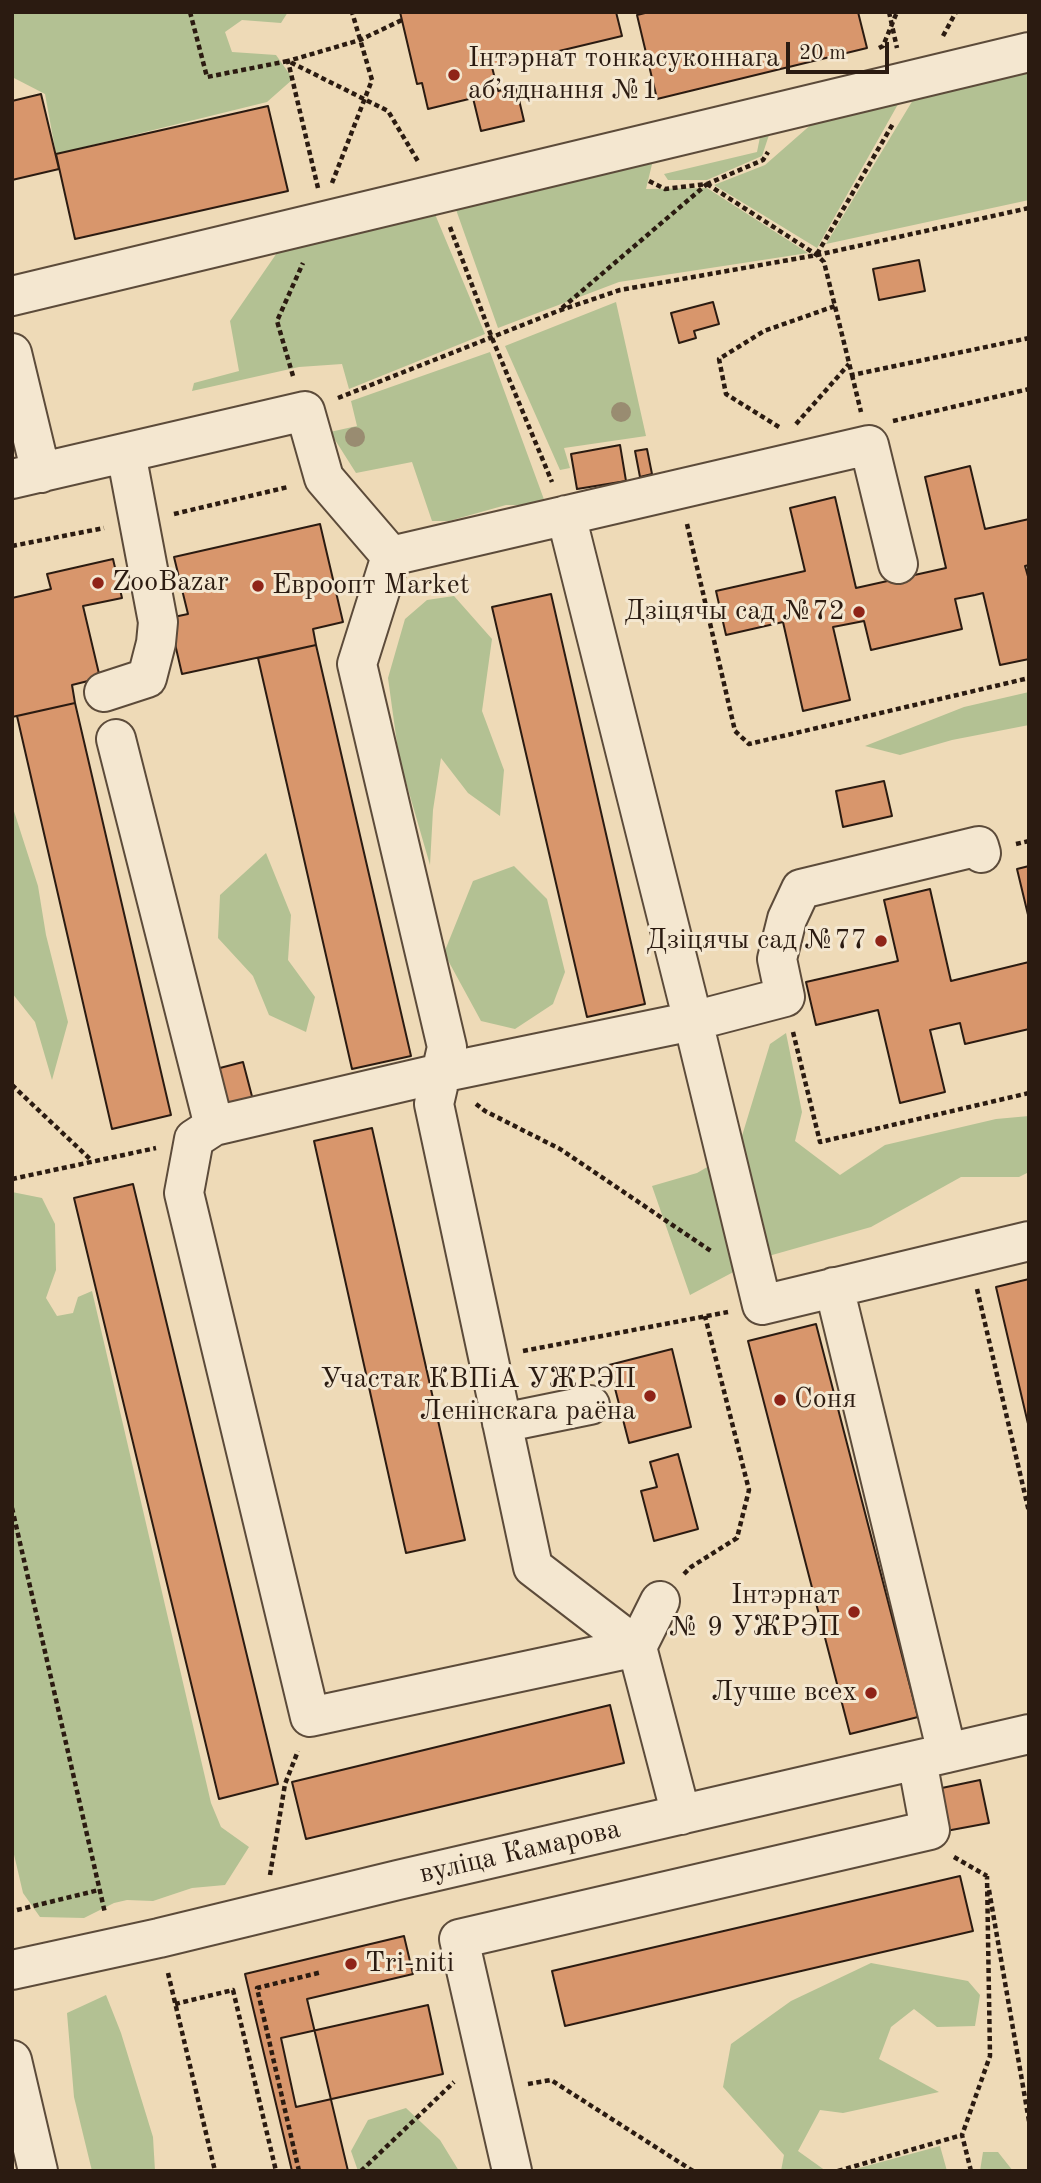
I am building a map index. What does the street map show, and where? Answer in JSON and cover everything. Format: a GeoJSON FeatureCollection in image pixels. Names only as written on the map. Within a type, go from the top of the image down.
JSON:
{"type":"FeatureCollection","features":[{"type":"Feature","properties":{"kind":"street"},"geometry":{"type":"LineString","coordinates":[[12,296],[314,218],[437,195],[1029,52]]}},
{"type":"Feature","properties":{"kind":"street"},"geometry":{"type":"LineString","coordinates":[[12,353],[27,476],[305,411],[324,478],[391,556]]}},
{"type":"Feature","properties":{"kind":"street"},"geometry":{"type":"LineString","coordinates":[[391,556],[678,489],[867,436],[898,564]]}},
{"type":"Feature","properties":{"kind":"street"},"geometry":{"type":"LineString","coordinates":[[104,692],[147,678],[158,633],[126,453]]}},
{"type":"Feature","properties":{"kind":"street"},"geometry":{"type":"LineString","coordinates":[[566,515],[694,1021],[759,1293],[834,1287],[1029,1241]]}},
{"type":"Feature","properties":{"kind":"street"},"geometry":{"type":"LineString","coordinates":[[391,556],[357,664],[447,1047],[434,1104],[533,1567],[637,1647],[681,1815]]}},
{"type":"Feature","properties":{"kind":"street"},"geometry":{"type":"LineString","coordinates":[[116,739],[204,1133],[184,1193],[310,1717],[637,1647]]}},
{"type":"Feature","properties":{"kind":"street"},"geometry":{"type":"LineString","coordinates":[[204,1133],[441,1073],[694,1021],[785,997],[778,959],[787,919],[801,889],[979,846],[981,853]]}},
{"type":"Feature","properties":{"kind":"street"},"geometry":{"type":"LineString","coordinates":[[512,2171],[478,2081],[459,1939],[930,1830],[932,1756],[834,1287]]}},
{"type":"Feature","properties":{"kind":"street"},"geometry":{"type":"LineString","coordinates":[[502,1423],[590,1405]]}},
{"type":"Feature","properties":{"kind":"street"},"geometry":{"type":"LineString","coordinates":[[637,1647],[660,1601]]}},
{"type":"Feature","properties":{"kind":"street","name":"вуліца Камарова"},"geometry":{"type":"LineString","coordinates":[[12,1970],[1029,1734]]}},
{"type":"Feature","properties":{"kind":"street"},"geometry":{"type":"LineString","coordinates":[[12,2060],[38,2171]]}},
{"type":"Feature","properties":{"kind":"path"},"geometry":{"type":"LineString","coordinates":[[190,12],[207,77],[288,61],[360,40],[402,20]]}},
{"type":"Feature","properties":{"kind":"path"},"geometry":{"type":"LineString","coordinates":[[352,12],[372,80],[314,218],[304,262],[277,321],[305,411],[558,311],[620,290],[817,255],[1029,208]]}},
{"type":"Feature","properties":{"kind":"path"},"geometry":{"type":"LineString","coordinates":[[817,255],[956,12]]}},
{"type":"Feature","properties":{"kind":"path"},"geometry":{"type":"LineString","coordinates":[[288,61],[365,97],[388,111],[437,195],[492,338],[566,515]]}},
{"type":"Feature","properties":{"kind":"path"},"geometry":{"type":"LineString","coordinates":[[288,61],[314,218]]}},
{"type":"Feature","properties":{"kind":"path"},"geometry":{"type":"LineString","coordinates":[[558,311],[707,184],[824,262],[867,436],[1029,389]]}},
{"type":"Feature","properties":{"kind":"path"},"geometry":{"type":"LineString","coordinates":[[835,306],[764,331],[719,359],[726,394],[788,433],[849,364]]}},
{"type":"Feature","properties":{"kind":"path"},"geometry":{"type":"LineString","coordinates":[[852,375],[1029,338]]}},
{"type":"Feature","properties":{"kind":"path"},"geometry":{"type":"LineString","coordinates":[[678,489],[735,731],[749,744],[1029,678]]}},
{"type":"Feature","properties":{"kind":"path"},"geometry":{"type":"LineString","coordinates":[[785,997],[820,1142],[1029,1093]]}},
{"type":"Feature","properties":{"kind":"path"},"geometry":{"type":"LineString","coordinates":[[441,1073],[485,1111],[561,1149],[759,1293]]}},
{"type":"Feature","properties":{"kind":"path"},"geometry":{"type":"LineString","coordinates":[[12,1085],[93,1161]]}},
{"type":"Feature","properties":{"kind":"path"},"geometry":{"type":"LineString","coordinates":[[12,1179],[204,1133]]}},
{"type":"Feature","properties":{"kind":"path"},"geometry":{"type":"LineString","coordinates":[[976,1285],[1029,1512]]}},
{"type":"Feature","properties":{"kind":"path"},"geometry":{"type":"LineString","coordinates":[[488,1357],[705,1316],[759,1293]]}},
{"type":"Feature","properties":{"kind":"path"},"geometry":{"type":"LineString","coordinates":[[660,1601],[691,1567],[737,1538],[749,1490],[705,1316]]}},
{"type":"Feature","properties":{"kind":"path"},"geometry":{"type":"LineString","coordinates":[[12,1508],[99,1890],[115,1948]]}},
{"type":"Feature","properties":{"kind":"path"},"geometry":{"type":"LineString","coordinates":[[263,1913],[285,1784]]}},
{"type":"Feature","properties":{"kind":"path"},"geometry":{"type":"LineString","coordinates":[[946,1854],[987,1875]]}},
{"type":"Feature","properties":{"kind":"path"},"geometry":{"type":"LineString","coordinates":[[987,1875],[1029,2121]]}},
{"type":"Feature","properties":{"kind":"path"},"geometry":{"type":"LineString","coordinates":[[971,2171],[962,2135],[990,2056],[987,1875]]}},
{"type":"Feature","properties":{"kind":"path"},"geometry":{"type":"LineString","coordinates":[[17,1910],[99,1890]]}},
{"type":"Feature","properties":{"kind":"path"},"geometry":{"type":"LineString","coordinates":[[159,1938],[215,2171]]}},
{"type":"Feature","properties":{"kind":"path"},"geometry":{"type":"LineString","coordinates":[[299,2171],[257,1988],[322,1972]]}},
{"type":"Feature","properties":{"kind":"path"},"geometry":{"type":"LineString","coordinates":[[175,2004],[233,1990],[276,2171]]}},
{"type":"Feature","properties":{"kind":"path"},"geometry":{"type":"LineString","coordinates":[[361,2171],[478,2081],[551,2080],[694,2171]]}},
{"type":"Feature","properties":{"kind":"path"},"geometry":{"type":"LineString","coordinates":[[838,2171],[962,2135]]}},
{"type":"Feature","properties":{"kind":"green space"},"geometry":{"type":"Polygon","coordinates":[[[12,12],[288,12],[281,23],[242,20],[225,32],[232,52],[276,55],[293,79],[267,102],[56,154],[45,94],[12,77],[12,12]]]}},
{"type":"Feature","properties":{"kind":"green space"},"geometry":{"type":"Polygon","coordinates":[[[1029,64],[1029,200],[826,244],[919,90],[1029,64]]]}},
{"type":"Feature","properties":{"kind":"green space"},"geometry":{"type":"Polygon","coordinates":[[[906,90],[817,248],[714,185],[765,165],[822,115],[906,90]]]}},
{"type":"Feature","properties":{"kind":"green space"},"geometry":{"type":"Polygon","coordinates":[[[771,129],[762,156],[707,180],[668,180],[664,174],[757,152],[761,132],[771,129]]]}},
{"type":"Feature","properties":{"kind":"green space"},"geometry":{"type":"Polygon","coordinates":[[[654,156],[646,189],[707,188],[808,253],[619,282],[498,328],[454,204],[654,156]]]}},
{"type":"Feature","properties":{"kind":"green space"},"geometry":{"type":"Polygon","coordinates":[[[432,207],[485,334],[349,389],[342,364],[299,367],[192,391],[194,383],[239,371],[230,321],[281,247],[432,207]]]}},
{"type":"Feature","properties":{"kind":"green space"},"geometry":{"type":"Polygon","coordinates":[[[616,302],[646,436],[564,448],[570,468],[560,470],[505,346],[616,302]]]}},
{"type":"Feature","properties":{"kind":"green space"},"geometry":{"type":"Polygon","coordinates":[[[490,352],[546,505],[506,505],[449,521],[432,521],[412,462],[356,473],[330,432],[357,426],[351,401],[490,352]]]}},
{"type":"Feature","properties":{"kind":"green space"},"geometry":{"type":"Polygon","coordinates":[[[454,596],[492,639],[482,711],[504,770],[500,816],[468,793],[441,758],[433,810],[430,865],[399,758],[388,678],[405,619],[427,600],[454,596]]]}},
{"type":"Feature","properties":{"kind":"green space"},"geometry":{"type":"Polygon","coordinates":[[[1029,692],[1029,725],[952,740],[900,755],[865,746],[964,707],[1029,692]]]}},
{"type":"Feature","properties":{"kind":"green space"},"geometry":{"type":"Polygon","coordinates":[[[12,805],[38,886],[46,935],[68,1022],[52,1080],[35,1022],[12,993],[12,805]]]}},
{"type":"Feature","properties":{"kind":"green space"},"geometry":{"type":"Polygon","coordinates":[[[266,853],[291,915],[288,960],[315,997],[306,1032],[269,1015],[253,976],[218,938],[220,895],[266,853]]]}},
{"type":"Feature","properties":{"kind":"green space"},"geometry":{"type":"Polygon","coordinates":[[[514,866],[547,899],[565,972],[553,1004],[515,1029],[481,1021],[444,953],[473,881],[514,866]]]}},
{"type":"Feature","properties":{"kind":"green space"},"geometry":{"type":"Polygon","coordinates":[[[786,1033],[802,1112],[795,1141],[840,1175],[885,1145],[996,1119],[1029,1116],[1029,1172],[1019,1177],[961,1177],[871,1227],[758,1259],[690,1295],[652,1186],[697,1173],[738,1149],[770,1044],[786,1033]]]}},
{"type":"Feature","properties":{"kind":"green space"},"geometry":{"type":"Polygon","coordinates":[[[12,1192],[42,1198],[55,1224],[56,1270],[46,1298],[57,1316],[73,1313],[78,1297],[92,1291],[211,1803],[221,1827],[249,1847],[225,1885],[192,1888],[153,1901],[127,1900],[114,1903],[84,1918],[40,1917],[23,1893],[12,1846],[12,1192]]]}},
{"type":"Feature","properties":{"kind":"green space"},"geometry":{"type":"Polygon","coordinates":[[[871,1963],[968,1981],[980,1995],[975,2026],[937,2027],[914,2009],[891,2027],[879,2059],[939,2092],[843,2113],[820,2110],[798,2151],[826,2171],[781,2171],[784,2155],[723,2087],[731,2044],[791,2001],[871,1963]]]}},
{"type":"Feature","properties":{"kind":"green space"},"geometry":{"type":"Polygon","coordinates":[[[106,1995],[121,2033],[153,2137],[155,2171],[92,2171],[74,2097],[67,2013],[106,1995]]]}},
{"type":"Feature","properties":{"kind":"green space"},"geometry":{"type":"Polygon","coordinates":[[[406,2108],[440,2140],[459,2171],[358,2171],[351,2151],[368,2120],[406,2108]]]}},
{"type":"Feature","properties":{"kind":"green space"},"geometry":{"type":"Polygon","coordinates":[[[940,2146],[947,2171],[848,2171],[940,2146]]]}},
{"type":"Feature","properties":{"kind":"green space"},"geometry":{"type":"Polygon","coordinates":[[[983,2152],[998,2152],[1013,2171],[980,2171],[983,2152]]]}},
{"type":"Feature","properties":{"kind":"building","name":"Інтэрнат тонкасуконнага абʼяднання №1"},"geometry":{"type":"Polygon","coordinates":[[[400,12],[616,12],[622,36],[492,67],[498,91],[516,87],[524,121],[481,131],[473,98],[428,109],[422,83],[417,84],[400,12]]]}},
{"type":"Feature","properties":{"kind":"building"},"geometry":{"type":"Polygon","coordinates":[[[649,12],[858,12],[867,48],[657,99],[637,15],[649,12]]]}},
{"type":"Feature","properties":{"kind":"building"},"geometry":{"type":"Polygon","coordinates":[[[41,94],[59,169],[12,180],[12,101],[41,94]]]}},
{"type":"Feature","properties":{"kind":"building"},"geometry":{"type":"Polygon","coordinates":[[[268,106],[288,191],[75,239],[56,154],[268,106]]]}},
{"type":"Feature","properties":{"kind":"building"},"geometry":{"type":"Polygon","coordinates":[[[919,260],[925,291],[879,300],[873,269],[919,260]]]}},
{"type":"Feature","properties":{"kind":"building"},"geometry":{"type":"Polygon","coordinates":[[[713,302],[719,324],[694,331],[696,338],[679,343],[671,313],[713,302]]]}},
{"type":"Feature","properties":{"kind":"building"},"geometry":{"type":"Polygon","coordinates":[[[620,445],[626,481],[577,489],[571,454],[620,445]]]}},
{"type":"Feature","properties":{"kind":"building"},"geometry":{"type":"Polygon","coordinates":[[[647,449],[652,474],[640,477],[635,451],[647,449]]]}},
{"type":"Feature","properties":{"kind":"building"},"geometry":{"type":"Polygon","coordinates":[[[970,466],[985,529],[1029,519],[1029,565],[1025,566],[1029,580],[1029,659],[1000,665],[983,593],[955,599],[962,629],[871,650],[864,621],[833,627],[850,700],[803,711],[783,622],[726,635],[716,591],[805,571],[790,508],[835,497],[856,588],[946,568],[925,477],[970,466]]]}},
{"type":"Feature","properties":{"kind":"building","name":"Евроопт Market"},"geometry":{"type":"Polygon","coordinates":[[[320,524],[343,622],[313,629],[316,645],[182,674],[169,618],[188,614],[174,557],[320,524]]]}},
{"type":"Feature","properties":{"kind":"building"},"geometry":{"type":"Polygon","coordinates":[[[113,559],[122,598],[83,606],[100,678],[72,685],[75,703],[12,717],[12,598],[51,589],[47,574],[113,559]]]}},
{"type":"Feature","properties":{"kind":"building"},"geometry":{"type":"Polygon","coordinates":[[[551,594],[645,1004],[587,1017],[492,607],[551,594]]]}},
{"type":"Feature","properties":{"kind":"building"},"geometry":{"type":"Polygon","coordinates":[[[316,645],[411,1056],[352,1069],[258,658],[316,645]]]}},
{"type":"Feature","properties":{"kind":"building"},"geometry":{"type":"Polygon","coordinates":[[[75,703],[171,1115],[112,1129],[17,716],[75,703]]]}},
{"type":"Feature","properties":{"kind":"building"},"geometry":{"type":"Polygon","coordinates":[[[884,781],[892,816],[843,827],[836,791],[884,781]]]}},
{"type":"Feature","properties":{"kind":"building"},"geometry":{"type":"Polygon","coordinates":[[[1029,866],[1029,919],[1017,869],[1029,866]]]}},
{"type":"Feature","properties":{"kind":"building"},"geometry":{"type":"Polygon","coordinates":[[[930,889],[951,981],[1029,962],[1029,1029],[965,1044],[960,1023],[930,1030],[945,1092],[900,1103],[878,1010],[816,1025],[806,982],[898,961],[884,900],[930,889]]]}},
{"type":"Feature","properties":{"kind":"building"},"geometry":{"type":"Polygon","coordinates":[[[243,1062],[254,1104],[226,1111],[216,1069],[243,1062]]]}},
{"type":"Feature","properties":{"kind":"building"},"geometry":{"type":"Polygon","coordinates":[[[372,1128],[465,1540],[406,1553],[314,1141],[372,1128]]]}},
{"type":"Feature","properties":{"kind":"building"},"geometry":{"type":"Polygon","coordinates":[[[133,1184],[278,1784],[219,1799],[74,1198],[133,1184]]]}},
{"type":"Feature","properties":{"kind":"building"},"geometry":{"type":"Polygon","coordinates":[[[1029,1279],[1029,1428],[996,1287],[1029,1279]]]}},
{"type":"Feature","properties":{"kind":"building","name":"Інтэрнат № 9 УЖРЭП"},"geometry":{"type":"Polygon","coordinates":[[[816,1324],[918,1717],[850,1734],[748,1341],[816,1324]]]}},
{"type":"Feature","properties":{"kind":"building","name":"Участак КВПіА УЖРЭП Ленінскага раёна"},"geometry":{"type":"Polygon","coordinates":[[[672,1349],[691,1427],[629,1443],[609,1365],[672,1349]]]}},
{"type":"Feature","properties":{"kind":"building"},"geometry":{"type":"Polygon","coordinates":[[[678,1454],[698,1529],[654,1541],[641,1491],[657,1487],[650,1462],[678,1454]]]}},
{"type":"Feature","properties":{"kind":"building"},"geometry":{"type":"Polygon","coordinates":[[[610,1705],[624,1763],[306,1839],[292,1782],[610,1705]]]}},
{"type":"Feature","properties":{"kind":"building"},"geometry":{"type":"Polygon","coordinates":[[[980,1780],[989,1823],[946,1831],[937,1789],[980,1780]]]}},
{"type":"Feature","properties":{"kind":"building"},"geometry":{"type":"Polygon","coordinates":[[[960,1876],[973,1931],[565,2026],[552,1971],[960,1876]]]}},
{"type":"Feature","properties":{"kind":"building"},"geometry":{"type":"Polygon","coordinates":[[[404,1936],[413,1974],[307,1999],[348,2171],[292,2171],[245,1974],[404,1936]]]}},
{"type":"Feature","properties":{"kind":"building"},"geometry":{"type":"Polygon","coordinates":[[[428,2005],[443,2074],[296,2107],[281,2038],[428,2005]]]}},
{"type":"Feature","properties":{"kind":"place","name":"Інтэрнат тонкасуконнага абʼяднання №1"},"geometry":{"type":"Point","coordinates":[454,75]}},
{"type":"Feature","properties":{"kind":"place","name":"ZooBazar"},"geometry":{"type":"Point","coordinates":[98,583]}},
{"type":"Feature","properties":{"kind":"place","name":"Евроопт Market"},"geometry":{"type":"Point","coordinates":[258,586]}},
{"type":"Feature","properties":{"kind":"place","name":"Дзіцячы сад №72"},"geometry":{"type":"Point","coordinates":[859,612]}},
{"type":"Feature","properties":{"kind":"place","name":"Дзіцячы сад №77"},"geometry":{"type":"Point","coordinates":[881,941]}},
{"type":"Feature","properties":{"kind":"place","name":"Участак КВПіА УЖРЭП Ленінскага раёна"},"geometry":{"type":"Point","coordinates":[650,1396]}},
{"type":"Feature","properties":{"kind":"place","name":"Соня"},"geometry":{"type":"Point","coordinates":[780,1400]}},
{"type":"Feature","properties":{"kind":"place","name":"Інтэрнат № 9 УЖРЭП"},"geometry":{"type":"Point","coordinates":[854,1612]}},
{"type":"Feature","properties":{"kind":"place","name":"Лучше всех"},"geometry":{"type":"Point","coordinates":[871,1693]}},
{"type":"Feature","properties":{"kind":"place","name":"Tri-niti"},"geometry":{"type":"Point","coordinates":[351,1964]}}]}
